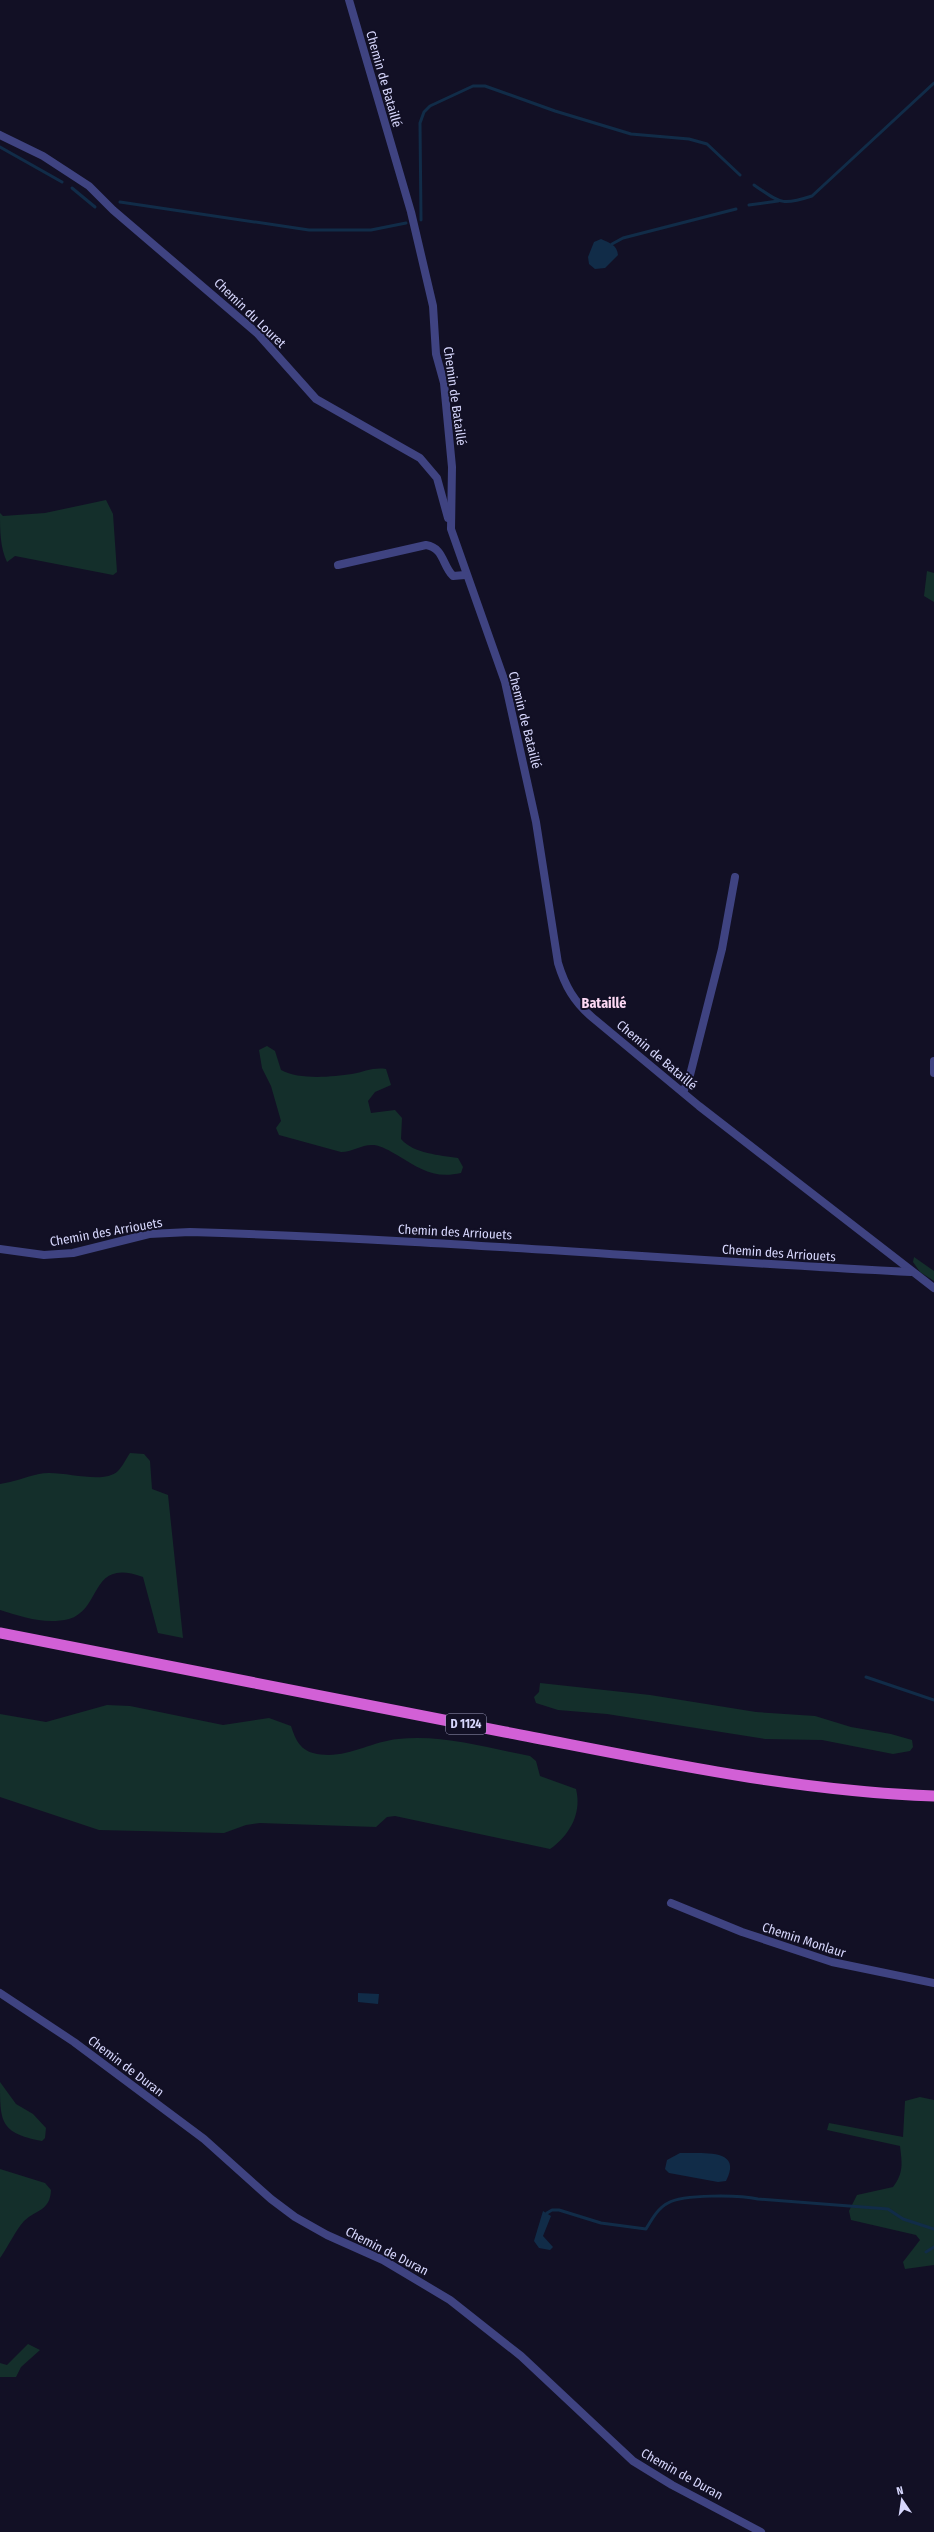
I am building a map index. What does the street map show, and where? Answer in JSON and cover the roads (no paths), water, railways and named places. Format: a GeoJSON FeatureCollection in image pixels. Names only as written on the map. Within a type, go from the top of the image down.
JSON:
{"type":"FeatureCollection","features":[{"type":"Feature","properties":{"kind":"highway","name":"D 1124"},"geometry":{"type":"LineString","coordinates":[[0,1632],[564,1743],[739,1775],[870,1794],[934,1796]]}},
{"type":"Feature","properties":{"kind":"street","name":"Chemin de Bataillé"},"geometry":{"type":"LineString","coordinates":[[349,0],[411,212],[433,306],[436,354],[444,384],[452,468],[451,528],[505,682],[536,822],[558,963],[564,981],[579,1006],[683,1092],[911,1272],[934,1288]]}},
{"type":"Feature","properties":{"kind":"street","name":"Chemin du Louret"},"geometry":{"type":"LineString","coordinates":[[0,135],[43,156],[89,186],[113,210],[258,334],[316,399],[420,458],[438,478],[451,528]]}},
{"type":"Feature","properties":{"kind":"street"},"geometry":{"type":"LineString","coordinates":[[338,565],[426,545],[434,546],[441,553],[448,571],[453,576],[465,575]]}},
{"type":"Feature","properties":{"kind":"street"},"geometry":{"type":"LineString","coordinates":[[683,1092],[689,1079],[722,949],[735,877]]}},
{"type":"Feature","properties":{"kind":"street"},"geometry":{"type":"LineString","coordinates":[[934,1061],[934,1074]]}},
{"type":"Feature","properties":{"kind":"street","name":"Chemin des Arriouets"},"geometry":{"type":"LineString","coordinates":[[0,1249],[44,1255],[73,1253],[149,1234],[202,1233],[509,1247],[790,1267],[911,1272]]}},
{"type":"Feature","properties":{"kind":"street","name":"Chemin Monlaur"},"geometry":{"type":"LineString","coordinates":[[670,1903],[742,1932],[840,1965],[934,1983]]}},
{"type":"Feature","properties":{"kind":"street","name":"Chemin de Duran"},"geometry":{"type":"LineString","coordinates":[[0,1993],[74,2042],[204,2139],[271,2199],[295,2217],[327,2235],[383,2260],[450,2300],[520,2356],[633,2461],[672,2485],[761,2532]]}},
{"type":"Feature","properties":{"kind":"water"},"geometry":{"type":"Polygon","coordinates":[[[601,239],[615,247],[618,255],[605,268],[595,269],[589,264],[588,257],[594,242],[601,239]]]}},
{"type":"Feature","properties":{"kind":"water"},"geometry":{"type":"Polygon","coordinates":[[[358,1993],[379,1994],[378,2004],[358,2002],[358,1993]]]}},
{"type":"Feature","properties":{"kind":"water"},"geometry":{"type":"Polygon","coordinates":[[[680,2153],[708,2153],[725,2157],[729,2162],[730,2170],[726,2181],[718,2182],[669,2173],[665,2169],[667,2160],[680,2153]]]}},
{"type":"Feature","properties":{"kind":"water"},"geometry":{"type":"Polygon","coordinates":[[[543,2211],[551,2216],[543,2236],[553,2247],[550,2250],[539,2248],[534,2241],[543,2211]]]}},
{"type":"Feature","properties":{"kind":"waterway"},"geometry":{"type":"LineString","coordinates":[[754,185],[770,196],[787,202],[812,196],[934,83]]}},
{"type":"Feature","properties":{"kind":"waterway"},"geometry":{"type":"LineString","coordinates":[[421,220],[420,123],[424,112],[430,106],[473,86],[485,86],[555,111],[631,134],[689,139],[707,144],[740,175]]}},
{"type":"Feature","properties":{"kind":"waterway"},"geometry":{"type":"LineString","coordinates":[[0,147],[62,182]]}},
{"type":"Feature","properties":{"kind":"waterway"},"geometry":{"type":"LineString","coordinates":[[72,188],[95,207]]}},
{"type":"Feature","properties":{"kind":"waterway"},"geometry":{"type":"LineString","coordinates":[[749,205],[778,201]]}},
{"type":"Feature","properties":{"kind":"waterway"},"geometry":{"type":"LineString","coordinates":[[120,202],[309,230],[371,230],[406,223]]}},
{"type":"Feature","properties":{"kind":"waterway"},"geometry":{"type":"LineString","coordinates":[[612,244],[623,238],[736,209]]}},
{"type":"Feature","properties":{"kind":"waterway"},"geometry":{"type":"LineString","coordinates":[[866,1677],[934,1700]]}},
{"type":"Feature","properties":{"kind":"waterway"},"geometry":{"type":"LineString","coordinates":[[547,2213],[552,2210],[559,2210],[601,2223],[646,2229],[658,2211],[664,2205],[675,2200],[726,2196],[888,2209],[903,2219],[934,2229]]}},
{"type":"Feature","properties":{"kind":"waterway"},"geometry":{"type":"LineString","coordinates":[[926,2252],[934,2247]]}},
{"type":"Feature","properties":{"kind":"district","name":"Bataillé"},"geometry":{"type":"Point","coordinates":[604,1003]}}]}
